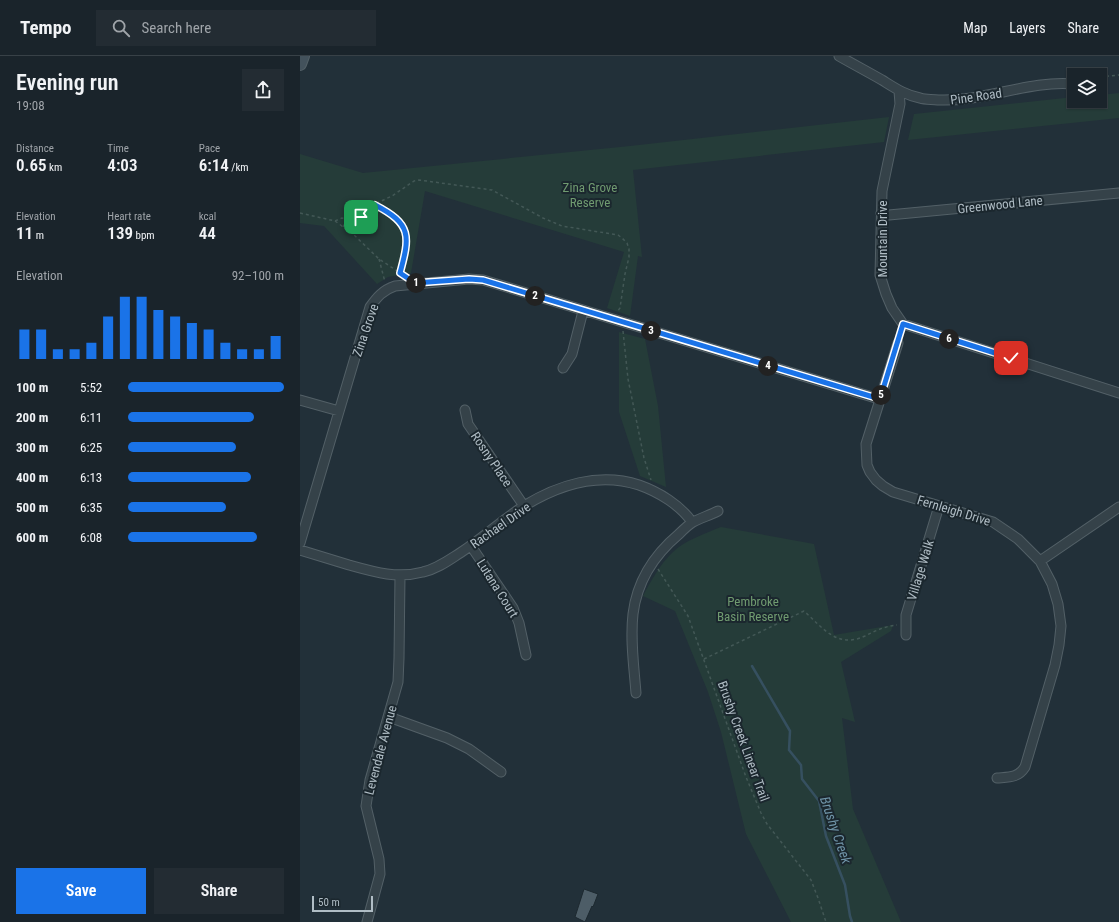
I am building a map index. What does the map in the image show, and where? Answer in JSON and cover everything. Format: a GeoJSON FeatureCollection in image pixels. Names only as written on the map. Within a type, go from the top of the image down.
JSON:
{"type":"FeatureCollection","features":[{"type":"Feature","properties":{"kind":"street"},"geometry":{"type":"LineString","coordinates":[[300,64],[302,56]]}},
{"type":"Feature","properties":{"kind":"street","name":"Pine Road"},"geometry":{"type":"LineString","coordinates":[[839,56],[899,91],[921,99],[954,100],[980,97],[1040,84],[1067,83]]}},
{"type":"Feature","properties":{"kind":"street","name":"Mountain Drive"},"geometry":{"type":"LineString","coordinates":[[899,91],[900,104],[882,191],[880,275],[892,308],[903,324],[1119,393]]}},
{"type":"Feature","properties":{"kind":"street","name":"Greenwood Lane"},"geometry":{"type":"LineString","coordinates":[[881,213],[889,215],[1119,193]]}},
{"type":"Feature","properties":{"kind":"street","name":"Zina Grove"},"geometry":{"type":"LineString","coordinates":[[300,543],[370,307],[377,297],[387,289],[395,286],[469,279],[483,280],[880,399]]}},
{"type":"Feature","properties":{"kind":"street"},"geometry":{"type":"LineString","coordinates":[[563,368],[572,354],[584,311]]}},
{"type":"Feature","properties":{"kind":"street","name":"Fernleigh Drive"},"geometry":{"type":"LineString","coordinates":[[898,342],[866,444],[870,472],[880,483],[893,492],[993,522],[1018,539],[1040,561],[1052,584],[1058,604],[1061,626],[1055,665],[1025,767],[1017,776],[997,778]]}},
{"type":"Feature","properties":{"kind":"street"},"geometry":{"type":"LineString","coordinates":[[300,400],[339,411]]}},
{"type":"Feature","properties":{"kind":"street","name":"Rosny Place"},"geometry":{"type":"LineString","coordinates":[[466,410],[468,424],[524,506]]}},
{"type":"Feature","properties":{"kind":"street","name":"Rachael Drive"},"geometry":{"type":"LineString","coordinates":[[300,550],[383,574],[400,576],[424,572],[437,567],[471,546],[524,506],[548,493],[571,484],[601,479],[630,482],[650,489],[680,507],[692,522]]}},
{"type":"Feature","properties":{"kind":"street","name":"Village Walk"},"geometry":{"type":"LineString","coordinates":[[906,635],[906,615],[939,506]]}},
{"type":"Feature","properties":{"kind":"street"},"geometry":{"type":"LineString","coordinates":[[1040,561],[1119,507]]}},
{"type":"Feature","properties":{"kind":"street"},"geometry":{"type":"LineString","coordinates":[[636,693],[633,646],[633,614],[642,579],[652,561],[666,545],[692,522],[718,511]]}},
{"type":"Feature","properties":{"kind":"street","name":"Lutana Court"},"geometry":{"type":"LineString","coordinates":[[471,546],[514,608],[526,655]]}},
{"type":"Feature","properties":{"kind":"street","name":"Levendale Avenue"},"geometry":{"type":"LineString","coordinates":[[367,922],[380,874],[380,859],[366,806],[367,792],[398,682],[400,576]]}},
{"type":"Feature","properties":{"kind":"street"},"geometry":{"type":"LineString","coordinates":[[389,717],[447,738],[469,749],[501,772]]}},
{"type":"Feature","properties":{"kind":"path"},"geometry":{"type":"LineString","coordinates":[[1107,76],[1119,75]]}},
{"type":"Feature","properties":{"kind":"path"},"geometry":{"type":"LineString","coordinates":[[335,221],[342,218],[347,220],[361,217],[371,211],[375,205],[414,182],[424,180],[492,190],[543,218],[562,226],[618,235],[622,238],[629,249],[630,257],[625,274],[620,308],[617,311],[615,320],[623,328],[628,379],[644,458],[651,480],[650,489]]}},
{"type":"Feature","properties":{"kind":"path"},"geometry":{"type":"LineString","coordinates":[[375,205],[395,216],[403,226],[406,235],[406,252],[400,273]]}},
{"type":"Feature","properties":{"kind":"path"},"geometry":{"type":"LineString","coordinates":[[300,213],[335,221],[353,234],[379,259],[415,283]]}},
{"type":"Feature","properties":{"kind":"path"},"geometry":{"type":"LineString","coordinates":[[343,227],[347,220]]}},
{"type":"Feature","properties":{"kind":"path"},"geometry":{"type":"LineString","coordinates":[[379,259],[387,289]]}},
{"type":"Feature","properties":{"kind":"path","name":"Brushy Creek Linear Trail"},"geometry":{"type":"LineString","coordinates":[[652,561],[688,616],[746,777],[761,813],[767,824],[811,880],[826,922]]}},
{"type":"Feature","properties":{"kind":"path"},"geometry":{"type":"LineString","coordinates":[[704,659],[804,611],[833,637],[844,640],[856,640],[889,625]]}},
{"type":"Feature","properties":{"kind":"green space"},"geometry":{"type":"Polygon","coordinates":[[[1119,93],[1119,118],[908,140],[914,114],[1067,98],[1067,108],[1107,108],[1107,94],[1119,93]]]}},
{"type":"Feature","properties":{"kind":"green space","name":"Zina Grove Reserve"},"geometry":{"type":"Polygon","coordinates":[[[889,117],[884,142],[633,170],[642,257],[638,256],[630,316],[607,308],[624,252],[425,191],[411,273],[388,277],[377,284],[324,226],[300,223],[300,154],[363,173],[630,146],[889,117]]]}},
{"type":"Feature","properties":{"kind":"green space"},"geometry":{"type":"Polygon","coordinates":[[[619,332],[645,339],[658,406],[666,487],[640,476],[619,412],[619,332]]]}},
{"type":"Feature","properties":{"kind":"green space","name":"Pembroke Basin Reserve"},"geometry":{"type":"Polygon","coordinates":[[[721,527],[814,544],[834,635],[893,625],[891,631],[841,662],[855,722],[842,718],[853,809],[901,922],[791,922],[746,834],[721,732],[708,692],[675,611],[643,596],[660,567],[673,552],[689,541],[721,527]]]}},
{"type":"Feature","properties":{"kind":"building"},"geometry":{"type":"Polygon","coordinates":[[[584,889],[598,894],[585,922],[575,917],[584,889]]]}},
{"type":"Feature","properties":{"kind":"waterway","name":"Brushy Creek"},"geometry":{"type":"LineString","coordinates":[[752,666],[790,731],[789,750],[801,765],[802,779],[819,801],[826,836],[845,885],[852,922]]}},
{"type":"Feature","properties":{"kind":"route"},"geometry":{"type":"LineString","coordinates":[[361,217],[371,211],[375,205],[395,216],[403,226],[406,235],[406,252],[400,273],[415,283],[469,279],[483,280],[880,399],[903,324],[1011,358]]}}]}
